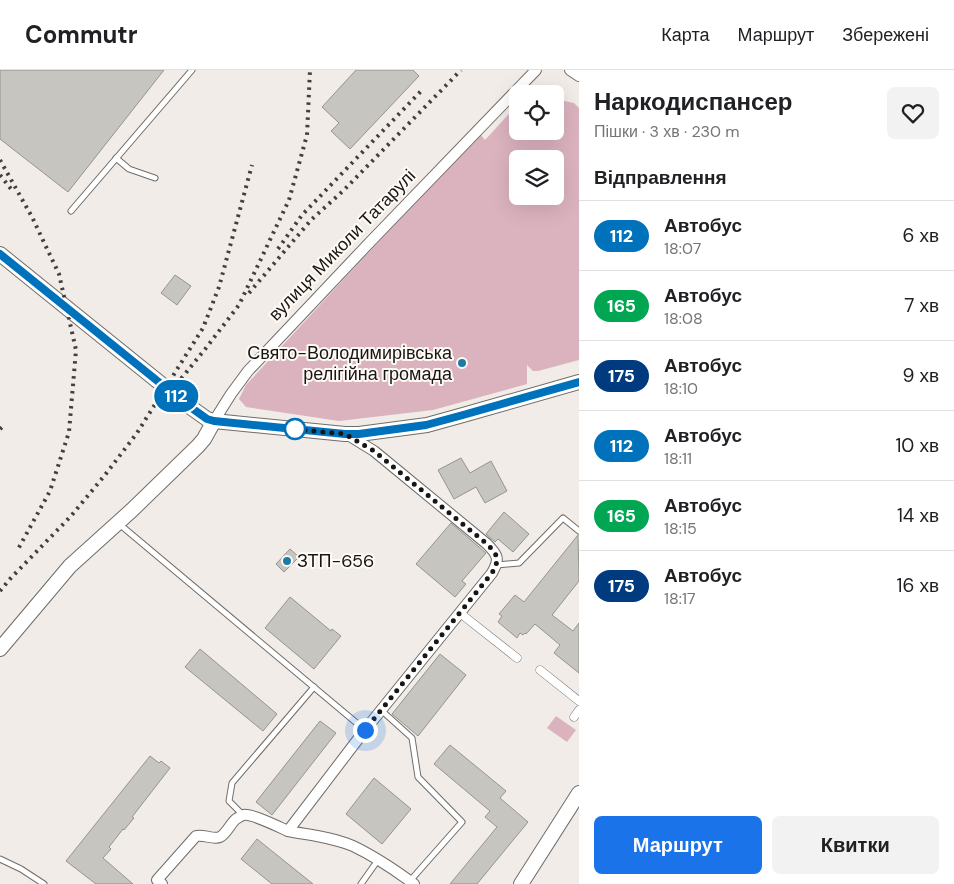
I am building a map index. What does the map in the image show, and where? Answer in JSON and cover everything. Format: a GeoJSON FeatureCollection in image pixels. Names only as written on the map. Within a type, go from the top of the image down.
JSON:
{"type":"FeatureCollection","features":[{"type":"Feature","properties":{"kind":"street"},"geometry":{"type":"LineString","coordinates":[[570,70],[579,76]]}},
{"type":"Feature","properties":{"kind":"street","name":"вулиця Миколи Татарулі"},"geometry":{"type":"LineString","coordinates":[[0,649],[70,566],[198,446],[231,394],[248,372],[371,241],[538,71]]}},
{"type":"Feature","properties":{"kind":"street"},"geometry":{"type":"LineString","coordinates":[[0,254],[186,404],[207,419],[214,421],[359,434],[426,425],[579,382]]}},
{"type":"Feature","properties":{"kind":"street"},"geometry":{"type":"LineString","coordinates":[[288,831],[365,730],[497,565],[498,558],[494,550],[374,451],[345,434]]}},
{"type":"Feature","properties":{"kind":"street"},"geometry":{"type":"LineString","coordinates":[[460,613],[517,658]]}},
{"type":"Feature","properties":{"kind":"street"},"geometry":{"type":"LineString","coordinates":[[540,670],[579,701]]}},
{"type":"Feature","properties":{"kind":"street"},"geometry":{"type":"LineString","coordinates":[[521,884],[579,794]]}},
{"type":"Feature","properties":{"kind":"street"},"geometry":{"type":"LineString","coordinates":[[162,884],[157,880],[196,836],[219,837],[224,834],[235,820],[244,815],[254,817],[288,831],[330,839],[353,846],[378,860],[410,883]]}},
{"type":"Feature","properties":{"kind":"lane"},"geometry":{"type":"LineString","coordinates":[[71,211],[192,70]]}},
{"type":"Feature","properties":{"kind":"lane"},"geometry":{"type":"LineString","coordinates":[[116,158],[129,169],[155,178]]}},
{"type":"Feature","properties":{"kind":"lane"},"geometry":{"type":"LineString","coordinates":[[497,565],[519,563],[563,518],[579,531]]}},
{"type":"Feature","properties":{"kind":"lane"},"geometry":{"type":"LineString","coordinates":[[118,522],[365,730]]}},
{"type":"Feature","properties":{"kind":"lane"},"geometry":{"type":"LineString","coordinates":[[244,815],[229,801],[232,783],[314,687]]}},
{"type":"Feature","properties":{"kind":"lane"},"geometry":{"type":"LineString","coordinates":[[381,710],[412,738],[418,777],[462,822],[410,883]]}},
{"type":"Feature","properties":{"kind":"lane"},"geometry":{"type":"LineString","coordinates":[[0,859],[21,869],[44,884]]}},
{"type":"Feature","properties":{"kind":"lane"},"geometry":{"type":"LineString","coordinates":[[361,884],[378,860]]}},
{"type":"Feature","properties":{"kind":"shaded area"},"geometry":{"type":"Polygon","coordinates":[[[564,101],[574,103],[579,108],[579,360],[538,371],[533,371],[527,365],[527,384],[433,410],[339,421],[246,407],[239,399],[246,385],[477,135],[481,135],[485,140],[509,114],[509,140],[564,140],[564,101]]]}},
{"type":"Feature","properties":{"kind":"shaded area"},"geometry":{"type":"Polygon","coordinates":[[[556,716],[576,730],[567,742],[547,728],[556,716]]]}},
{"type":"Feature","properties":{"kind":"building"},"geometry":{"type":"Polygon","coordinates":[[[0,70],[164,70],[68,192],[0,139],[0,70]]]}},
{"type":"Feature","properties":{"kind":"building"},"geometry":{"type":"Polygon","coordinates":[[[356,70],[413,70],[419,76],[350,149],[331,131],[339,123],[322,107],[356,70]]]}},
{"type":"Feature","properties":{"kind":"building"},"geometry":{"type":"Polygon","coordinates":[[[175,275],[191,286],[177,305],[161,293],[175,275]]]}},
{"type":"Feature","properties":{"kind":"building"},"geometry":{"type":"Polygon","coordinates":[[[461,458],[470,473],[491,461],[507,491],[485,503],[476,487],[454,499],[438,470],[461,458]]]}},
{"type":"Feature","properties":{"kind":"building"},"geometry":{"type":"Polygon","coordinates":[[[504,512],[529,534],[513,552],[498,539],[495,542],[486,534],[504,512]]]}},
{"type":"Feature","properties":{"kind":"building"},"geometry":{"type":"Polygon","coordinates":[[[451,523],[486,553],[462,581],[466,584],[455,597],[416,564],[451,523]]]}},
{"type":"Feature","properties":{"kind":"building"},"geometry":{"type":"Polygon","coordinates":[[[578,535],[579,581],[552,615],[573,631],[579,623],[579,673],[554,653],[560,645],[535,624],[526,634],[520,633],[517,638],[498,622],[502,616],[499,614],[515,595],[524,602],[578,535]]]}},
{"type":"Feature","properties":{"kind":"building","name":"ЗТП-656"},"geometry":{"type":"Polygon","coordinates":[[[290,549],[299,557],[284,572],[276,564],[290,549]]]}},
{"type":"Feature","properties":{"kind":"building"},"geometry":{"type":"Polygon","coordinates":[[[290,597],[331,631],[332,629],[341,636],[314,669],[265,628],[290,597]]]}},
{"type":"Feature","properties":{"kind":"building"},"geometry":{"type":"Polygon","coordinates":[[[200,649],[277,714],[263,731],[185,667],[200,649]]]}},
{"type":"Feature","properties":{"kind":"building"},"geometry":{"type":"Polygon","coordinates":[[[440,654],[466,675],[418,736],[392,714],[440,654]]]}},
{"type":"Feature","properties":{"kind":"building"},"geometry":{"type":"Polygon","coordinates":[[[320,721],[336,733],[272,815],[256,802],[320,721]]]}},
{"type":"Feature","properties":{"kind":"building"},"geometry":{"type":"Polygon","coordinates":[[[450,745],[506,791],[500,798],[528,822],[477,884],[450,884],[497,827],[485,817],[490,811],[434,764],[450,745]]]}},
{"type":"Feature","properties":{"kind":"building"},"geometry":{"type":"Polygon","coordinates":[[[150,756],[170,768],[132,817],[134,818],[109,847],[111,849],[103,858],[133,884],[96,884],[66,861],[150,756]]]}},
{"type":"Feature","properties":{"kind":"building"},"geometry":{"type":"Polygon","coordinates":[[[374,778],[411,809],[382,844],[346,814],[374,778]]]}},
{"type":"Feature","properties":{"kind":"building"},"geometry":{"type":"Polygon","coordinates":[[[257,839],[313,884],[272,884],[241,859],[257,839]]]}},
{"type":"Feature","properties":{"kind":"railway"},"geometry":{"type":"LineString","coordinates":[[167,396],[239,305],[289,200],[307,135],[310,70]]}},
{"type":"Feature","properties":{"kind":"railway"},"geometry":{"type":"LineString","coordinates":[[249,293],[311,220],[344,190],[461,70]]}},
{"type":"Feature","properties":{"kind":"railway"},"geometry":{"type":"LineString","coordinates":[[278,249],[302,215],[423,89]]}},
{"type":"Feature","properties":{"kind":"railway"},"geometry":{"type":"LineString","coordinates":[[0,160],[32,217],[59,274],[76,350],[69,432],[50,491],[17,551]]}},
{"type":"Feature","properties":{"kind":"railway"},"geometry":{"type":"LineString","coordinates":[[0,591],[71,516],[105,475],[137,433],[203,328],[219,287],[252,165]]}},
{"type":"Feature","properties":{"kind":"railway"},"geometry":{"type":"LineString","coordinates":[[0,175],[11,189]]}},
{"type":"Feature","properties":{"kind":"bus line","name":"112"},"geometry":{"type":"LineString","coordinates":[[0,254],[186,404],[207,419],[214,421],[359,434],[426,425],[579,382]]}},
{"type":"Feature","properties":{"kind":"place","name":"Свято-Володимирівська релігійна громада"},"geometry":{"type":"Point","coordinates":[462,363]}},
{"type":"Feature","properties":{"kind":"place","name":"ЗТП-656"},"geometry":{"type":"Point","coordinates":[287,561]}},
{"type":"Feature","properties":{"kind":"route"},"geometry":{"type":"LineString","coordinates":[[295,429],[291,429],[345,434],[362,442],[487,544],[494,550],[498,558],[497,565],[492,573],[365,730]]}}]}
